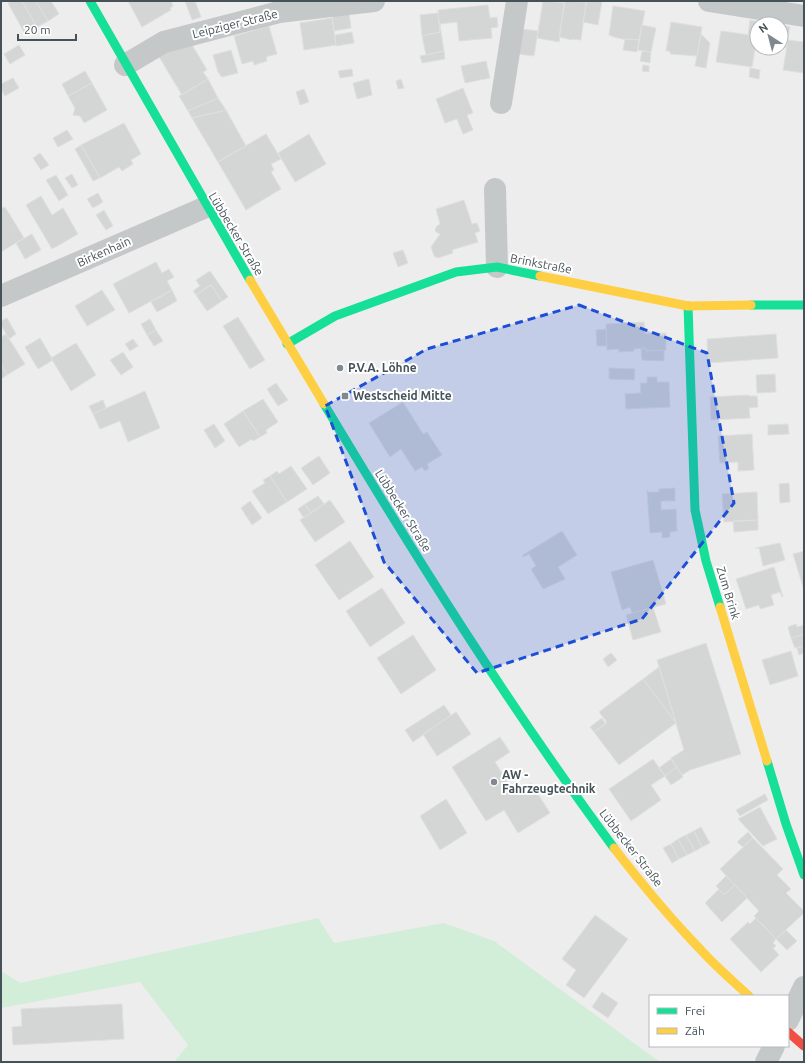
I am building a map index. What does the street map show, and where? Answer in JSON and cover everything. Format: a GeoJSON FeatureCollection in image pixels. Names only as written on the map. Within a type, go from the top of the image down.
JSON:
{"type":"FeatureCollection","features":[{"type":"Feature","properties":{"kind":"main road","name":"Lübbecker Straße"},"geometry":{"type":"LineString","coordinates":[[90,1],[206,207],[287,344],[345,441],[459,624],[537,740],[634,874],[701,950],[748,995]]}},
{"type":"Feature","properties":{"kind":"main road","name":"Brinkstraße"},"geometry":{"type":"LineString","coordinates":[[287,344],[336,316],[456,272],[497,267],[688,306],[804,305]]}},
{"type":"Feature","properties":{"kind":"main road","name":"Zum Brink"},"geometry":{"type":"LineString","coordinates":[[688,306],[695,510],[706,561],[786,824],[804,875]]}},
{"type":"Feature","properties":{"kind":"main road"},"geometry":{"type":"LineString","coordinates":[[789,1033],[804,1046]]}},
{"type":"Feature","properties":{"kind":"street","name":"Leipziger Straße"},"geometry":{"type":"LineString","coordinates":[[125,65],[164,42],[279,12],[374,1]]}},
{"type":"Feature","properties":{"kind":"street"},"geometry":{"type":"LineString","coordinates":[[501,103],[517,1]]}},
{"type":"Feature","properties":{"kind":"street"},"geometry":{"type":"LineString","coordinates":[[709,1],[804,16]]}},
{"type":"Feature","properties":{"kind":"street"},"geometry":{"type":"LineString","coordinates":[[495,189],[497,267]]}},
{"type":"Feature","properties":{"kind":"street","name":"Birkenhain"},"geometry":{"type":"LineString","coordinates":[[1,296],[206,207]]}},
{"type":"Feature","properties":{"kind":"street"},"geometry":{"type":"LineString","coordinates":[[789,1018],[804,987]]}},
{"type":"Feature","properties":{"kind":"street"},"geometry":{"type":"LineString","coordinates":[[766,1062],[774,1047]]}},
{"type":"Feature","properties":{"kind":"highlighted area"},"geometry":{"type":"Polygon","coordinates":[[[579,305],[707,353],[734,503],[642,619],[477,673],[384,562],[325,406],[427,349],[579,305]]]}},
{"type":"Feature","properties":{"kind":"green space"},"geometry":{"type":"Polygon","coordinates":[[[318,918],[334,943],[444,923],[494,941],[660,1062],[174,1062],[188,1045],[140,982],[1,1008],[1,971],[20,983],[318,918]]]}},
{"type":"Feature","properties":{"kind":"building"},"geometry":{"type":"Polygon","coordinates":[[[12,1],[22,1],[37,27],[25,34],[8,3],[12,1]]]}},
{"type":"Feature","properties":{"kind":"building"},"geometry":{"type":"Polygon","coordinates":[[[22,1],[36,1],[48,21],[37,27],[22,1]]]}},
{"type":"Feature","properties":{"kind":"building"},"geometry":{"type":"Polygon","coordinates":[[[36,1],[51,1],[59,14],[48,21],[36,1]]]}},
{"type":"Feature","properties":{"kind":"building"},"geometry":{"type":"Polygon","coordinates":[[[128,1],[171,1],[173,6],[170,8],[171,10],[142,27],[128,1]]]}},
{"type":"Feature","properties":{"kind":"building"},"geometry":{"type":"Polygon","coordinates":[[[185,1],[195,1],[201,17],[192,20],[185,1]]]}},
{"type":"Feature","properties":{"kind":"building"},"geometry":{"type":"Polygon","coordinates":[[[543,1],[564,3],[559,42],[537,38],[543,1]]]}},
{"type":"Feature","properties":{"kind":"building"},"geometry":{"type":"Polygon","coordinates":[[[565,1],[586,2],[581,40],[572,40],[559,37],[565,1]]]}},
{"type":"Feature","properties":{"kind":"building"},"geometry":{"type":"Polygon","coordinates":[[[587,1],[602,1],[598,25],[583,22],[587,1]]]}},
{"type":"Feature","properties":{"kind":"building"},"geometry":{"type":"Polygon","coordinates":[[[488,5],[490,18],[497,17],[498,27],[491,28],[492,38],[459,41],[457,22],[440,24],[440,32],[438,10],[488,5]]]}},
{"type":"Feature","properties":{"kind":"building"},"geometry":{"type":"Polygon","coordinates":[[[613,6],[645,11],[639,40],[627,40],[609,35],[613,6]]]}},
{"type":"Feature","properties":{"kind":"building"},"geometry":{"type":"Polygon","coordinates":[[[349,12],[351,28],[334,31],[332,14],[349,12]]]}},
{"type":"Feature","properties":{"kind":"building"},"geometry":{"type":"Polygon","coordinates":[[[438,13],[440,32],[422,36],[420,15],[438,13]]]}},
{"type":"Feature","properties":{"kind":"building"},"geometry":{"type":"Polygon","coordinates":[[[332,18],[336,45],[304,50],[300,23],[332,18]]]}},
{"type":"Feature","properties":{"kind":"building"},"geometry":{"type":"Polygon","coordinates":[[[671,22],[702,27],[697,56],[671,54],[669,51],[666,51],[671,22]]]}},
{"type":"Feature","properties":{"kind":"building"},"geometry":{"type":"Polygon","coordinates":[[[642,25],[656,28],[651,52],[638,50],[642,25]]]}},
{"type":"Feature","properties":{"kind":"building"},"geometry":{"type":"Polygon","coordinates":[[[269,26],[277,54],[266,57],[267,61],[254,65],[253,61],[242,64],[234,36],[269,26]]]}},
{"type":"Feature","properties":{"kind":"building"},"geometry":{"type":"Polygon","coordinates":[[[522,29],[538,31],[534,56],[518,54],[522,29]]]}},
{"type":"Feature","properties":{"kind":"building"},"geometry":{"type":"Polygon","coordinates":[[[721,31],[749,35],[749,56],[754,56],[752,67],[716,62],[721,31]]]}},
{"type":"Feature","properties":{"kind":"building"},"geometry":{"type":"Polygon","coordinates":[[[352,32],[354,43],[336,46],[335,35],[352,32]]]}},
{"type":"Feature","properties":{"kind":"building"},"geometry":{"type":"Polygon","coordinates":[[[441,32],[444,51],[426,55],[422,36],[441,32]]]}},
{"type":"Feature","properties":{"kind":"building"},"geometry":{"type":"Polygon","coordinates":[[[701,34],[710,43],[706,68],[695,66],[701,34]]]}},
{"type":"Feature","properties":{"kind":"building"},"geometry":{"type":"Polygon","coordinates":[[[188,38],[207,70],[203,72],[208,79],[182,95],[158,55],[188,38]]]}},
{"type":"Feature","properties":{"kind":"building"},"geometry":{"type":"Polygon","coordinates":[[[625,39],[639,40],[637,52],[623,50],[625,39]]]}},
{"type":"Feature","properties":{"kind":"building"},"geometry":{"type":"Polygon","coordinates":[[[789,40],[804,42],[804,73],[783,70],[785,56],[789,56],[789,40]]]}},
{"type":"Feature","properties":{"kind":"building"},"geometry":{"type":"Polygon","coordinates":[[[19,45],[25,55],[10,64],[4,54],[19,45]]]}},
{"type":"Feature","properties":{"kind":"building"},"geometry":{"type":"Polygon","coordinates":[[[231,50],[238,73],[222,77],[218,72],[213,55],[231,50]]]}},
{"type":"Feature","properties":{"kind":"building"},"geometry":{"type":"Polygon","coordinates":[[[444,51],[445,59],[422,63],[420,56],[444,51]]]}},
{"type":"Feature","properties":{"kind":"building"},"geometry":{"type":"Polygon","coordinates":[[[642,51],[651,52],[650,63],[640,61],[642,51]]]}},
{"type":"Feature","properties":{"kind":"building"},"geometry":{"type":"Polygon","coordinates":[[[486,61],[490,78],[465,83],[461,66],[486,61]]]}},
{"type":"Feature","properties":{"kind":"building"},"geometry":{"type":"Polygon","coordinates":[[[643,65],[649,66],[649,72],[642,71],[643,65]]]}},
{"type":"Feature","properties":{"kind":"building"},"geometry":{"type":"Polygon","coordinates":[[[750,68],[760,70],[759,79],[749,77],[750,68]]]}},
{"type":"Feature","properties":{"kind":"building"},"geometry":{"type":"Polygon","coordinates":[[[352,69],[353,76],[340,78],[338,71],[352,69]]]}},
{"type":"Feature","properties":{"kind":"building"},"geometry":{"type":"Polygon","coordinates":[[[85,71],[92,83],[68,96],[62,84],[85,71]]]}},
{"type":"Feature","properties":{"kind":"building"},"geometry":{"type":"Polygon","coordinates":[[[13,78],[19,88],[5,96],[1,89],[1,84],[13,78]]]}},
{"type":"Feature","properties":{"kind":"building"},"geometry":{"type":"Polygon","coordinates":[[[208,79],[218,98],[188,111],[179,96],[208,79]]]}},
{"type":"Feature","properties":{"kind":"building"},"geometry":{"type":"Polygon","coordinates":[[[369,79],[372,95],[357,99],[353,83],[369,79]]]}},
{"type":"Feature","properties":{"kind":"building"},"geometry":{"type":"Polygon","coordinates":[[[401,79],[404,88],[398,89],[396,81],[401,79]]]}},
{"type":"Feature","properties":{"kind":"building"},"geometry":{"type":"Polygon","coordinates":[[[92,83],[107,110],[84,123],[80,116],[73,115],[75,108],[68,96],[92,83]]]}},
{"type":"Feature","properties":{"kind":"building"},"geometry":{"type":"Polygon","coordinates":[[[463,88],[473,113],[467,115],[473,130],[463,134],[457,119],[445,123],[436,99],[463,88]]]}},
{"type":"Feature","properties":{"kind":"building"},"geometry":{"type":"Polygon","coordinates":[[[304,89],[309,102],[300,105],[296,92],[304,89]]]}},
{"type":"Feature","properties":{"kind":"building"},"geometry":{"type":"Polygon","coordinates":[[[218,98],[226,110],[192,118],[188,111],[218,98]]]}},
{"type":"Feature","properties":{"kind":"building"},"geometry":{"type":"Polygon","coordinates":[[[226,110],[246,146],[218,162],[192,118],[226,110]]]}},
{"type":"Feature","properties":{"kind":"building"},"geometry":{"type":"Polygon","coordinates":[[[124,123],[141,154],[131,160],[133,164],[122,171],[119,167],[100,178],[81,145],[124,123]]]}},
{"type":"Feature","properties":{"kind":"building"},"geometry":{"type":"Polygon","coordinates":[[[67,130],[73,139],[58,147],[53,138],[67,130]]]}},
{"type":"Feature","properties":{"kind":"building"},"geometry":{"type":"Polygon","coordinates":[[[266,134],[281,159],[271,164],[274,170],[271,172],[281,189],[246,210],[218,162],[266,134]]]}},
{"type":"Feature","properties":{"kind":"building"},"geometry":{"type":"Polygon","coordinates":[[[309,134],[326,164],[295,182],[278,153],[309,134]]]}},
{"type":"Feature","properties":{"kind":"building"},"geometry":{"type":"Polygon","coordinates":[[[81,145],[100,178],[93,181],[75,149],[81,145]]]}},
{"type":"Feature","properties":{"kind":"building"},"geometry":{"type":"Polygon","coordinates":[[[40,153],[49,165],[41,170],[33,158],[40,153]]]}},
{"type":"Feature","properties":{"kind":"building"},"geometry":{"type":"Polygon","coordinates":[[[72,174],[78,185],[72,188],[65,178],[72,174]]]}},
{"type":"Feature","properties":{"kind":"building"},"geometry":{"type":"Polygon","coordinates":[[[56,175],[68,195],[59,201],[46,180],[56,175]]]}},
{"type":"Feature","properties":{"kind":"building"},"geometry":{"type":"Polygon","coordinates":[[[98,193],[103,202],[93,208],[87,199],[98,193]]]}},
{"type":"Feature","properties":{"kind":"building"},"geometry":{"type":"Polygon","coordinates":[[[41,196],[52,215],[63,208],[78,234],[52,249],[26,205],[41,196]]]}},
{"type":"Feature","properties":{"kind":"building"},"geometry":{"type":"Polygon","coordinates":[[[464,200],[472,224],[477,223],[480,231],[475,233],[478,242],[452,250],[453,253],[438,258],[434,256],[431,247],[440,234],[436,232],[435,229],[440,224],[436,209],[464,200]]]}},
{"type":"Feature","properties":{"kind":"building"},"geometry":{"type":"Polygon","coordinates":[[[5,207],[24,238],[1,252],[1,209],[5,207]]]}},
{"type":"Feature","properties":{"kind":"building"},"geometry":{"type":"Polygon","coordinates":[[[104,210],[113,226],[106,230],[96,215],[104,210]]]}},
{"type":"Feature","properties":{"kind":"building"},"geometry":{"type":"Polygon","coordinates":[[[32,234],[41,250],[25,259],[16,243],[32,234]]]}},
{"type":"Feature","properties":{"kind":"building"},"geometry":{"type":"Polygon","coordinates":[[[403,250],[408,263],[398,267],[393,253],[403,250]]]}},
{"type":"Feature","properties":{"kind":"building"},"geometry":{"type":"Polygon","coordinates":[[[156,262],[162,273],[169,269],[174,277],[167,281],[172,290],[129,313],[113,284],[156,262]]]}},
{"type":"Feature","properties":{"kind":"building"},"geometry":{"type":"Polygon","coordinates":[[[210,271],[228,297],[222,301],[211,285],[196,295],[193,291],[200,286],[196,280],[210,271]]]}},
{"type":"Feature","properties":{"kind":"building"},"geometry":{"type":"Polygon","coordinates":[[[211,285],[222,301],[207,311],[196,295],[211,285]]]}},
{"type":"Feature","properties":{"kind":"building"},"geometry":{"type":"Polygon","coordinates":[[[102,290],[115,310],[87,326],[75,306],[102,290]]]}},
{"type":"Feature","properties":{"kind":"building"},"geometry":{"type":"Polygon","coordinates":[[[172,290],[177,301],[157,312],[151,302],[172,290]]]}},
{"type":"Feature","properties":{"kind":"building"},"geometry":{"type":"Polygon","coordinates":[[[238,317],[265,360],[250,369],[223,326],[238,317]]]}},
{"type":"Feature","properties":{"kind":"building"},"geometry":{"type":"Polygon","coordinates":[[[7,318],[16,334],[9,339],[1,325],[1,321],[7,318]]]}},
{"type":"Feature","properties":{"kind":"building"},"geometry":{"type":"Polygon","coordinates":[[[150,319],[156,330],[147,335],[141,324],[150,319]]]}},
{"type":"Feature","properties":{"kind":"building"},"geometry":{"type":"Polygon","coordinates":[[[644,322],[645,334],[666,333],[666,350],[646,351],[645,348],[634,349],[634,351],[619,352],[619,349],[607,350],[606,324],[644,322]]]}},
{"type":"Feature","properties":{"kind":"building"},"geometry":{"type":"Polygon","coordinates":[[[606,329],[607,346],[597,346],[596,330],[606,329]]]}},
{"type":"Feature","properties":{"kind":"building"},"geometry":{"type":"Polygon","coordinates":[[[156,330],[163,341],[154,346],[147,335],[156,330]]]}},
{"type":"Feature","properties":{"kind":"building"},"geometry":{"type":"Polygon","coordinates":[[[6,334],[25,364],[7,375],[1,364],[1,337],[6,334]]]}},
{"type":"Feature","properties":{"kind":"building"},"geometry":{"type":"Polygon","coordinates":[[[776,334],[778,358],[708,363],[707,339],[776,334]]]}},
{"type":"Feature","properties":{"kind":"building"},"geometry":{"type":"Polygon","coordinates":[[[40,338],[53,360],[38,369],[25,347],[40,338]]]}},
{"type":"Feature","properties":{"kind":"building"},"geometry":{"type":"Polygon","coordinates":[[[133,339],[138,346],[130,351],[125,344],[133,339]]]}},
{"type":"Feature","properties":{"kind":"building"},"geometry":{"type":"Polygon","coordinates":[[[76,343],[96,375],[71,391],[51,358],[76,343]]]}},
{"type":"Feature","properties":{"kind":"building"},"geometry":{"type":"Polygon","coordinates":[[[641,348],[645,348],[646,351],[664,350],[664,361],[642,360],[641,348]]]}},
{"type":"Feature","properties":{"kind":"building"},"geometry":{"type":"Polygon","coordinates":[[[123,352],[133,367],[121,375],[110,360],[123,352]]]}},
{"type":"Feature","properties":{"kind":"building"},"geometry":{"type":"Polygon","coordinates":[[[1,364],[7,375],[1,379],[1,364]]]}},
{"type":"Feature","properties":{"kind":"building"},"geometry":{"type":"Polygon","coordinates":[[[609,368],[635,369],[634,380],[609,379],[609,368]]]}},
{"type":"Feature","properties":{"kind":"building"},"geometry":{"type":"Polygon","coordinates":[[[775,374],[776,392],[757,393],[756,375],[775,374]]]}},
{"type":"Feature","properties":{"kind":"building"},"geometry":{"type":"Polygon","coordinates":[[[647,377],[657,377],[657,382],[669,382],[670,407],[626,409],[625,394],[641,393],[640,383],[647,383],[647,377]]]}},
{"type":"Feature","properties":{"kind":"building"},"geometry":{"type":"Polygon","coordinates":[[[276,383],[288,400],[278,406],[267,389],[276,383]]]}},
{"type":"Feature","properties":{"kind":"building"},"geometry":{"type":"Polygon","coordinates":[[[145,391],[160,428],[128,442],[120,421],[100,429],[93,414],[145,391]]]}},
{"type":"Feature","properties":{"kind":"building"},"geometry":{"type":"Polygon","coordinates":[[[757,396],[758,407],[749,408],[750,418],[711,420],[710,397],[757,396]]]}},
{"type":"Feature","properties":{"kind":"building"},"geometry":{"type":"Polygon","coordinates":[[[263,399],[278,422],[266,430],[267,433],[260,437],[243,411],[263,399]]]}},
{"type":"Feature","properties":{"kind":"building"},"geometry":{"type":"Polygon","coordinates":[[[103,400],[106,408],[93,414],[89,406],[103,400]]]}},
{"type":"Feature","properties":{"kind":"building"},"geometry":{"type":"Polygon","coordinates":[[[403,402],[423,434],[427,432],[442,455],[427,464],[429,468],[425,471],[422,467],[415,471],[401,449],[390,457],[369,423],[403,402]]]}},
{"type":"Feature","properties":{"kind":"building"},"geometry":{"type":"Polygon","coordinates":[[[243,411],[260,437],[253,441],[252,439],[239,447],[224,424],[243,411]]]}},
{"type":"Feature","properties":{"kind":"building"},"geometry":{"type":"Polygon","coordinates":[[[214,424],[225,441],[215,448],[204,430],[214,424]]]}},
{"type":"Feature","properties":{"kind":"building"},"geometry":{"type":"Polygon","coordinates":[[[788,424],[789,434],[768,435],[768,425],[788,424]]]}},
{"type":"Feature","properties":{"kind":"building"},"geometry":{"type":"Polygon","coordinates":[[[752,434],[754,470],[738,471],[738,462],[720,463],[718,436],[752,434]]]}},
{"type":"Feature","properties":{"kind":"building"},"geometry":{"type":"Polygon","coordinates":[[[319,456],[330,473],[313,485],[301,468],[319,456]]]}},
{"type":"Feature","properties":{"kind":"building"},"geometry":{"type":"Polygon","coordinates":[[[291,466],[307,489],[287,502],[270,476],[277,471],[279,474],[291,466]]]}},
{"type":"Feature","properties":{"kind":"building"},"geometry":{"type":"Polygon","coordinates":[[[270,476],[287,502],[268,514],[252,491],[265,483],[263,480],[270,476]]]}},
{"type":"Feature","properties":{"kind":"building"},"geometry":{"type":"Polygon","coordinates":[[[789,483],[790,502],[780,503],[779,484],[789,483]]]}},
{"type":"Feature","properties":{"kind":"building"},"geometry":{"type":"Polygon","coordinates":[[[675,488],[675,501],[661,501],[661,510],[676,509],[677,531],[670,532],[670,537],[662,538],[662,532],[650,533],[647,490],[648,492],[659,492],[659,489],[675,488]]]}},
{"type":"Feature","properties":{"kind":"building"},"geometry":{"type":"Polygon","coordinates":[[[757,492],[758,520],[724,522],[722,494],[757,492]]]}},
{"type":"Feature","properties":{"kind":"building"},"geometry":{"type":"Polygon","coordinates":[[[318,496],[324,504],[311,513],[305,504],[318,496]]]}},
{"type":"Feature","properties":{"kind":"building"},"geometry":{"type":"Polygon","coordinates":[[[330,500],[345,522],[315,542],[300,520],[330,500]]]}},
{"type":"Feature","properties":{"kind":"building"},"geometry":{"type":"Polygon","coordinates":[[[250,501],[262,518],[252,525],[241,508],[250,501]]]}},
{"type":"Feature","properties":{"kind":"building"},"geometry":{"type":"Polygon","coordinates":[[[305,504],[311,513],[304,518],[298,509],[305,504]]]}},
{"type":"Feature","properties":{"kind":"building"},"geometry":{"type":"Polygon","coordinates":[[[758,520],[758,530],[734,532],[733,521],[758,520]]]}},
{"type":"Feature","properties":{"kind":"building"},"geometry":{"type":"Polygon","coordinates":[[[562,531],[577,555],[558,567],[565,579],[543,589],[531,569],[536,566],[529,554],[523,557],[523,555],[562,531]]]}},
{"type":"Feature","properties":{"kind":"building"},"geometry":{"type":"Polygon","coordinates":[[[350,541],[374,577],[339,600],[315,565],[350,541]]]}},
{"type":"Feature","properties":{"kind":"building"},"geometry":{"type":"Polygon","coordinates":[[[780,543],[785,560],[763,566],[759,548],[755,548],[780,543]]]}},
{"type":"Feature","properties":{"kind":"building"},"geometry":{"type":"Polygon","coordinates":[[[804,551],[804,590],[793,554],[804,551]]]}},
{"type":"Feature","properties":{"kind":"building"},"geometry":{"type":"Polygon","coordinates":[[[653,560],[666,604],[632,613],[630,607],[622,610],[611,572],[653,560]]]}},
{"type":"Feature","properties":{"kind":"building"},"geometry":{"type":"Polygon","coordinates":[[[774,567],[783,597],[780,592],[771,595],[774,605],[760,609],[759,605],[746,609],[736,579],[774,567]]]}},
{"type":"Feature","properties":{"kind":"building"},"geometry":{"type":"Polygon","coordinates":[[[382,588],[405,623],[370,647],[346,611],[382,588]]]}},
{"type":"Feature","properties":{"kind":"building"},"geometry":{"type":"Polygon","coordinates":[[[653,607],[661,632],[633,640],[626,615],[653,607]]]}},
{"type":"Feature","properties":{"kind":"building"},"geometry":{"type":"Polygon","coordinates":[[[796,624],[797,627],[804,625],[804,634],[791,638],[788,627],[796,624]]]}},
{"type":"Feature","properties":{"kind":"building"},"geometry":{"type":"Polygon","coordinates":[[[804,634],[804,646],[795,648],[791,638],[804,634]]]}},
{"type":"Feature","properties":{"kind":"building"},"geometry":{"type":"Polygon","coordinates":[[[413,635],[436,670],[401,694],[377,658],[413,635]]]}},
{"type":"Feature","properties":{"kind":"building"},"geometry":{"type":"Polygon","coordinates":[[[706,643],[741,754],[690,770],[682,775],[671,758],[684,750],[657,660],[706,643]]]}},
{"type":"Feature","properties":{"kind":"building"},"geometry":{"type":"Polygon","coordinates":[[[804,646],[804,653],[799,655],[797,648],[804,646]]]}},
{"type":"Feature","properties":{"kind":"building"},"geometry":{"type":"Polygon","coordinates":[[[791,651],[798,676],[770,685],[762,660],[791,651]]]}},
{"type":"Feature","properties":{"kind":"building"},"geometry":{"type":"Polygon","coordinates":[[[611,653],[617,660],[608,667],[603,659],[611,653]]]}},
{"type":"Feature","properties":{"kind":"building"},"geometry":{"type":"Polygon","coordinates":[[[659,667],[676,723],[643,679],[659,667]]]}},
{"type":"Feature","properties":{"kind":"building"},"geometry":{"type":"Polygon","coordinates":[[[643,679],[676,723],[619,765],[594,732],[607,722],[599,712],[643,679]]]}},
{"type":"Feature","properties":{"kind":"building"},"geometry":{"type":"Polygon","coordinates":[[[444,705],[451,715],[413,742],[405,730],[444,705]]]}},
{"type":"Feature","properties":{"kind":"building"},"geometry":{"type":"Polygon","coordinates":[[[456,712],[471,734],[437,756],[423,734],[456,712]]]}},
{"type":"Feature","properties":{"kind":"building"},"geometry":{"type":"Polygon","coordinates":[[[602,718],[606,724],[594,732],[590,727],[602,718]]]}},
{"type":"Feature","properties":{"kind":"building"},"geometry":{"type":"Polygon","coordinates":[[[500,737],[510,752],[495,762],[515,794],[531,783],[550,813],[518,833],[504,810],[486,821],[452,767],[500,737]]]}},
{"type":"Feature","properties":{"kind":"building"},"geometry":{"type":"Polygon","coordinates":[[[653,759],[665,776],[651,785],[661,800],[631,821],[609,789],[653,759]]]}},
{"type":"Feature","properties":{"kind":"building"},"geometry":{"type":"Polygon","coordinates":[[[671,759],[677,767],[665,776],[659,768],[671,759]]]}},
{"type":"Feature","properties":{"kind":"building"},"geometry":{"type":"Polygon","coordinates":[[[677,767],[683,777],[671,785],[665,776],[677,767]]]}},
{"type":"Feature","properties":{"kind":"building"},"geometry":{"type":"Polygon","coordinates":[[[765,794],[768,800],[740,816],[736,810],[765,794]]]}},
{"type":"Feature","properties":{"kind":"building"},"geometry":{"type":"Polygon","coordinates":[[[446,799],[467,833],[440,850],[420,816],[446,799]]]}},
{"type":"Feature","properties":{"kind":"building"},"geometry":{"type":"Polygon","coordinates":[[[760,807],[777,839],[763,846],[738,819],[760,807]]]}},
{"type":"Feature","properties":{"kind":"building"},"geometry":{"type":"Polygon","coordinates":[[[701,827],[710,843],[702,847],[694,831],[701,827]]]}},
{"type":"Feature","properties":{"kind":"building"},"geometry":{"type":"Polygon","coordinates":[[[694,831],[702,847],[695,851],[686,835],[694,831]]]}},
{"type":"Feature","properties":{"kind":"building"},"geometry":{"type":"Polygon","coordinates":[[[748,832],[753,838],[743,847],[737,842],[748,832]]]}},
{"type":"Feature","properties":{"kind":"building"},"geometry":{"type":"Polygon","coordinates":[[[686,835],[695,851],[687,855],[678,839],[686,835]]]}},
{"type":"Feature","properties":{"kind":"building"},"geometry":{"type":"Polygon","coordinates":[[[753,838],[783,869],[777,875],[791,889],[786,893],[804,911],[804,913],[776,939],[754,916],[759,911],[720,869],[753,838]]]}},
{"type":"Feature","properties":{"kind":"building"},"geometry":{"type":"Polygon","coordinates":[[[678,839],[687,855],[679,859],[671,844],[678,839]]]}},
{"type":"Feature","properties":{"kind":"building"},"geometry":{"type":"Polygon","coordinates":[[[671,844],[679,859],[672,863],[663,848],[671,844]]]}},
{"type":"Feature","properties":{"kind":"building"},"geometry":{"type":"Polygon","coordinates":[[[726,876],[735,885],[724,895],[716,886],[726,876]]]}},
{"type":"Feature","properties":{"kind":"building"},"geometry":{"type":"Polygon","coordinates":[[[735,885],[747,898],[722,922],[705,903],[719,889],[724,895],[735,885]]]}},
{"type":"Feature","properties":{"kind":"building"},"geometry":{"type":"Polygon","coordinates":[[[595,915],[628,939],[584,998],[566,985],[576,970],[562,959],[595,915]]]}},
{"type":"Feature","properties":{"kind":"building"},"geometry":{"type":"Polygon","coordinates":[[[756,918],[776,939],[773,943],[776,946],[773,948],[779,955],[761,972],[730,939],[748,922],[750,924],[756,918]]]}},
{"type":"Feature","properties":{"kind":"building"},"geometry":{"type":"Polygon","coordinates":[[[786,930],[797,941],[787,950],[776,939],[786,930]]]}},
{"type":"Feature","properties":{"kind":"building"},"geometry":{"type":"Polygon","coordinates":[[[602,992],[618,1003],[608,1018],[592,1007],[602,992]]]}},
{"type":"Feature","properties":{"kind":"building"},"geometry":{"type":"Polygon","coordinates":[[[122,1004],[124,1039],[13,1045],[12,1027],[22,1026],[21,1009],[122,1004]]]}},
{"type":"Feature","properties":{"kind":"traffic: fast"},"geometry":{"type":"LineString","coordinates":[[90,1],[250,280]]}},
{"type":"Feature","properties":{"kind":"traffic: fast"},"geometry":{"type":"LineString","coordinates":[[287,344],[335,316],[456,272],[497,267],[540,276]]}},
{"type":"Feature","properties":{"kind":"traffic: fast"},"geometry":{"type":"LineString","coordinates":[[751,305],[804,305]]}},
{"type":"Feature","properties":{"kind":"traffic: fast"},"geometry":{"type":"LineString","coordinates":[[688,306],[695,510],[706,561],[720,607]]}},
{"type":"Feature","properties":{"kind":"traffic: fast"},"geometry":{"type":"LineString","coordinates":[[324,404],[393,518],[464,630],[537,740],[614,848]]}},
{"type":"Feature","properties":{"kind":"traffic: fast"},"geometry":{"type":"LineString","coordinates":[[767,761],[786,824],[804,875]]}},
{"type":"Feature","properties":{"kind":"traffic: slow"},"geometry":{"type":"LineString","coordinates":[[540,276],[688,306],[751,305]]}},
{"type":"Feature","properties":{"kind":"traffic: slow"},"geometry":{"type":"LineString","coordinates":[[250,280],[324,404]]}},
{"type":"Feature","properties":{"kind":"traffic: slow"},"geometry":{"type":"LineString","coordinates":[[720,607],[767,761]]}},
{"type":"Feature","properties":{"kind":"traffic: slow"},"geometry":{"type":"LineString","coordinates":[[614,848],[677,925],[748,995]]}},
{"type":"Feature","properties":{"kind":"traffic: jam"},"geometry":{"type":"LineString","coordinates":[[789,1033],[804,1046]]}},
{"type":"Feature","properties":{"kind":"place","name":"P.V.A. Löhne"},"geometry":{"type":"Point","coordinates":[340,368]}},
{"type":"Feature","properties":{"kind":"place","name":"Westscheid Mitte"},"geometry":{"type":"Point","coordinates":[345,396]}},
{"type":"Feature","properties":{"kind":"place","name":"AW - Fahrzeugtechnik"},"geometry":{"type":"Point","coordinates":[494,782]}}]}
